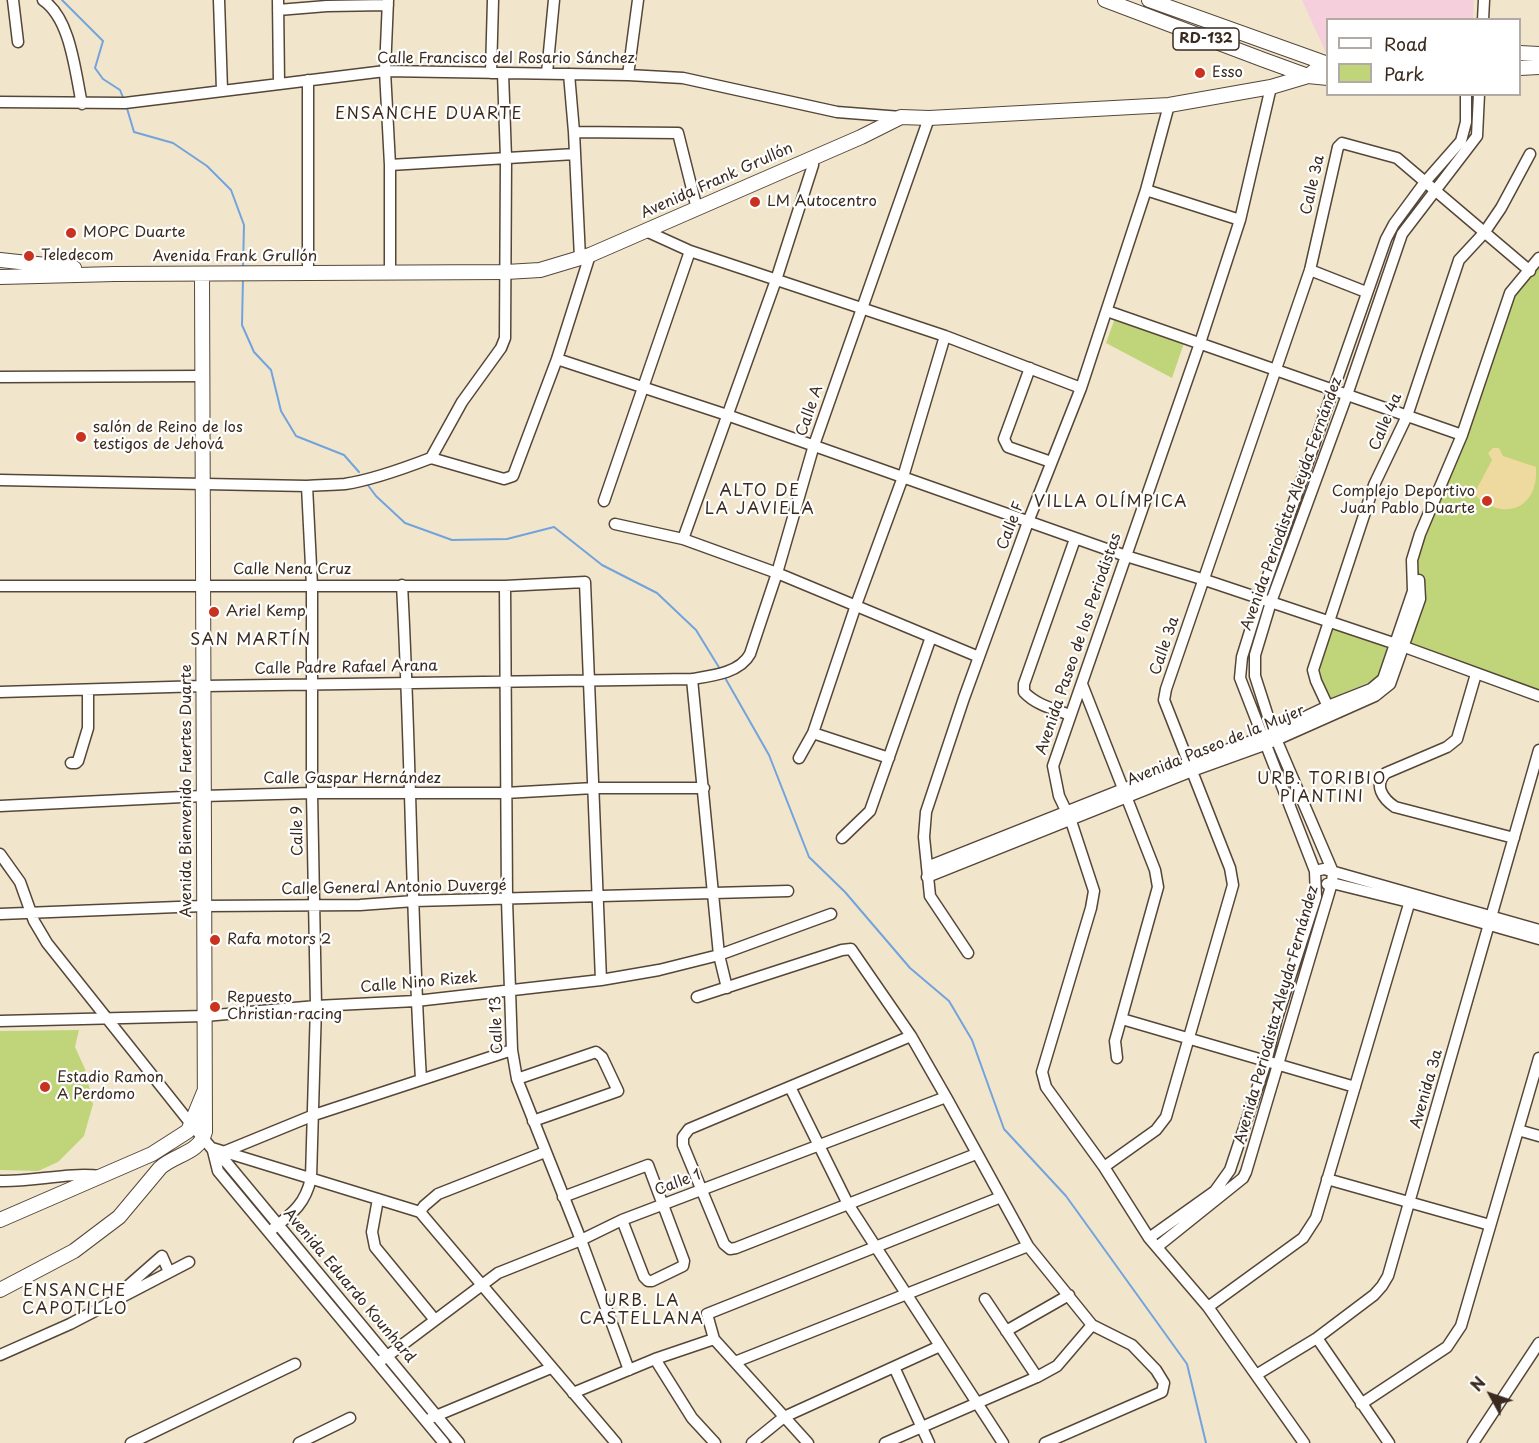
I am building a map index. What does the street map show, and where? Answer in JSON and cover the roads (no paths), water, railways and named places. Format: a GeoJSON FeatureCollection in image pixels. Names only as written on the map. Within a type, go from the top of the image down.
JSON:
{"type":"FeatureCollection","features":[{"type":"Feature","properties":{"kind":"main road","name":"RD-132"},"geometry":{"type":"LineString","coordinates":[[1105,0],[1308,76],[1326,78]]}},
{"type":"Feature","properties":{"kind":"main road","name":"RD-132"},"geometry":{"type":"LineString","coordinates":[[1149,0],[1325,64]]}},
{"type":"Feature","properties":{"kind":"main road"},"geometry":{"type":"LineString","coordinates":[[1521,53],[1539,54]]}},
{"type":"Feature","properties":{"kind":"main road","name":"Avenida Frank Grullón"},"geometry":{"type":"LineString","coordinates":[[115,274],[540,270],[585,256],[646,231],[861,137],[901,117],[929,118],[1169,105],[1271,87],[1308,76],[1325,64]]}},
{"type":"Feature","properties":{"kind":"main road"},"geometry":{"type":"LineString","coordinates":[[1521,68],[1539,67]]}},
{"type":"Feature","properties":{"kind":"main road"},"geometry":{"type":"LineString","coordinates":[[0,260],[115,274]]}},
{"type":"Feature","properties":{"kind":"main road"},"geometry":{"type":"LineString","coordinates":[[0,277],[115,274]]}},
{"type":"Feature","properties":{"kind":"main road","name":"Avenida Bienvenido Fuertes Duarte"},"geometry":{"type":"LineString","coordinates":[[202,274],[204,1092],[209,1146]]}},
{"type":"Feature","properties":{"kind":"main road","name":"Avenida Bienvenido Fuertes Duarte"},"geometry":{"type":"LineString","coordinates":[[191,1124],[204,1092]]}},
{"type":"Feature","properties":{"kind":"main road"},"geometry":{"type":"LineString","coordinates":[[0,1220],[81,1179],[101,1176],[152,1154],[183,1136],[191,1124]]}},
{"type":"Feature","properties":{"kind":"main road"},"geometry":{"type":"LineString","coordinates":[[0,1290],[74,1251],[119,1217],[167,1162],[196,1148],[209,1146]]}},
{"type":"Feature","properties":{"kind":"main road"},"geometry":{"type":"LineString","coordinates":[[152,1154],[160,1168]]}},
{"type":"Feature","properties":{"kind":"street"},"geometry":{"type":"LineString","coordinates":[[13,0],[18,42]]}},
{"type":"Feature","properties":{"kind":"street"},"geometry":{"type":"LineString","coordinates":[[43,0],[54,10],[67,38],[82,104]]}},
{"type":"Feature","properties":{"kind":"street"},"geometry":{"type":"LineString","coordinates":[[219,0],[222,90]]}},
{"type":"Feature","properties":{"kind":"street"},"geometry":{"type":"LineString","coordinates":[[0,480],[307,486],[361,480],[411,466],[430,458],[462,402],[504,343],[507,272],[506,158],[497,73],[493,0]]}},
{"type":"Feature","properties":{"kind":"street"},"geometry":{"type":"LineString","coordinates":[[547,74],[554,0]]}},
{"type":"Feature","properties":{"kind":"street"},"geometry":{"type":"LineString","coordinates":[[628,75],[638,0]]}},
{"type":"Feature","properties":{"kind":"street"},"geometry":{"type":"LineString","coordinates":[[1144,15],[1149,0]]}},
{"type":"Feature","properties":{"kind":"street"},"geometry":{"type":"LineString","coordinates":[[1483,18],[1484,0]]}},
{"type":"Feature","properties":{"kind":"street"},"geometry":{"type":"LineString","coordinates":[[279,83],[278,5],[388,2],[385,71],[390,165],[390,273]]}},
{"type":"Feature","properties":{"kind":"street","name":"Calle Francisco del Rosario Sánchez"},"geometry":{"type":"LineString","coordinates":[[0,102],[125,103],[385,71],[569,74],[683,78],[837,112],[901,117]]}},
{"type":"Feature","properties":{"kind":"street"},"geometry":{"type":"LineString","coordinates":[[430,458],[504,479],[511,478],[557,359],[585,256],[569,74]]}},
{"type":"Feature","properties":{"kind":"street"},"geometry":{"type":"LineString","coordinates":[[308,80],[308,272]]}},
{"type":"Feature","properties":{"kind":"street","name":"Avenida Paseo de los Periodistas"},"geometry":{"type":"LineString","coordinates":[[1104,1167],[1046,1087],[1042,1072],[1088,919],[1094,891],[1069,816],[1059,796],[1053,766],[1200,343],[1240,220],[1271,87]]}},
{"type":"Feature","properties":{"kind":"street","name":"Avenida Periodista Aleyda Fernández"},"geometry":{"type":"LineString","coordinates":[[1265,601],[1366,292],[1394,224],[1425,182],[1461,141],[1466,122],[1466,96]]}},
{"type":"Feature","properties":{"kind":"street","name":"Avenida Periodista Aleyda Fernández"},"geometry":{"type":"LineString","coordinates":[[1149,1238],[1215,1191],[1230,1170],[1271,1064],[1332,878],[1270,738],[1240,678],[1240,668],[1347,395],[1402,234],[1476,136],[1479,124],[1479,96]]}},
{"type":"Feature","properties":{"kind":"street","name":"Calle F"},"geometry":{"type":"LineString","coordinates":[[968,954],[930,896],[924,837],[926,812],[1028,522],[1081,388],[1146,190],[1169,105]]}},
{"type":"Feature","properties":{"kind":"street","name":"Calle A"},"geometry":{"type":"LineString","coordinates":[[692,679],[717,676],[745,662],[750,654],[777,573],[814,446],[929,118]]}},
{"type":"Feature","properties":{"kind":"street"},"geometry":{"type":"LineString","coordinates":[[574,132],[678,133],[697,209]]}},
{"type":"Feature","properties":{"kind":"street","name":"Calle 3a"},"geometry":{"type":"LineString","coordinates":[[1104,1167],[1156,1130],[1166,1116],[1233,885],[1230,868],[1164,700],[1310,270],[1338,147],[1342,143],[1397,158],[1425,182]]}},
{"type":"Feature","properties":{"kind":"street"},"geometry":{"type":"LineString","coordinates":[[390,165],[575,154]]}},
{"type":"Feature","properties":{"kind":"street","name":"Calle 4a"},"geometry":{"type":"LineString","coordinates":[[1330,710],[1316,681],[1314,670],[1374,485],[1407,416],[1459,260],[1484,233],[1513,188],[1530,154]]}},
{"type":"Feature","properties":{"kind":"street"},"geometry":{"type":"LineString","coordinates":[[683,539],[776,280],[813,165],[813,158]]}},
{"type":"Feature","properties":{"kind":"street"},"geometry":{"type":"LineString","coordinates":[[1425,182],[1530,271]]}},
{"type":"Feature","properties":{"kind":"street"},"geometry":{"type":"LineString","coordinates":[[1146,190],[1240,220]]}},
{"type":"Feature","properties":{"kind":"street"},"geometry":{"type":"LineString","coordinates":[[646,231],[690,251],[945,336],[1081,388]]}},
{"type":"Feature","properties":{"kind":"street"},"geometry":{"type":"LineString","coordinates":[[604,501],[690,251]]}},
{"type":"Feature","properties":{"kind":"street","name":"Avenida Paseo de la Mujer"},"geometry":{"type":"LineString","coordinates":[[927,872],[1270,738],[1330,710],[1375,696],[1390,684],[1398,645],[1420,599],[1419,581],[1412,560],[1420,534],[1462,435],[1510,293],[1539,258]]}},
{"type":"Feature","properties":{"kind":"street"},"geometry":{"type":"LineString","coordinates":[[1310,270],[1366,292]]}},
{"type":"Feature","properties":{"kind":"street"},"geometry":{"type":"LineString","coordinates":[[1107,311],[1462,435]]}},
{"type":"Feature","properties":{"kind":"street"},"geometry":{"type":"LineString","coordinates":[[799,758],[813,733],[856,605],[903,477],[945,336]]}},
{"type":"Feature","properties":{"kind":"street"},"geometry":{"type":"LineString","coordinates":[[557,359],[727,415],[1075,539],[1398,645],[1539,696]]}},
{"type":"Feature","properties":{"kind":"street"},"geometry":{"type":"LineString","coordinates":[[1029,368],[1004,439],[1005,444],[1051,462]]}},
{"type":"Feature","properties":{"kind":"street"},"geometry":{"type":"LineString","coordinates":[[0,377],[203,376]]}},
{"type":"Feature","properties":{"kind":"street","name":"Calle 9"},"geometry":{"type":"LineString","coordinates":[[274,1228],[301,1205],[308,1190],[311,1178],[314,1115],[316,1006],[312,793],[312,586],[307,486]]}},
{"type":"Feature","properties":{"kind":"street"},"geometry":{"type":"LineString","coordinates":[[615,524],[683,539],[777,573],[979,657]]}},
{"type":"Feature","properties":{"kind":"street"},"geometry":{"type":"LineString","coordinates":[[1070,715],[1030,698],[1024,692],[1024,684],[1075,539]]}},
{"type":"Feature","properties":{"kind":"street","name":"Calle Nena Cruz"},"geometry":{"type":"LineString","coordinates":[[0,586],[505,586],[585,582],[589,680]]}},
{"type":"Feature","properties":{"kind":"street"},"geometry":{"type":"LineString","coordinates":[[402,585],[416,1000],[421,1079]]}},
{"type":"Feature","properties":{"kind":"street","name":"Calle 13"},"geometry":{"type":"LineString","coordinates":[[505,586],[507,900],[512,1050],[517,1079],[581,1240],[629,1370]]}},
{"type":"Feature","properties":{"kind":"street"},"geometry":{"type":"LineString","coordinates":[[842,838],[870,811],[931,637]]}},
{"type":"Feature","properties":{"kind":"street"},"geometry":{"type":"LineString","coordinates":[[1476,674],[1457,739],[1447,747],[1386,773],[1381,778],[1380,788],[1385,801],[1395,807],[1514,838]]}},
{"type":"Feature","properties":{"kind":"street"},"geometry":{"type":"LineString","coordinates":[[692,679],[719,955],[727,987]]}},
{"type":"Feature","properties":{"kind":"street","name":"Calle Padre Rafael Arana"},"geometry":{"type":"LineString","coordinates":[[0,692],[407,682],[692,679]]}},
{"type":"Feature","properties":{"kind":"street"},"geometry":{"type":"LineString","coordinates":[[589,680],[601,980]]}},
{"type":"Feature","properties":{"kind":"street"},"geometry":{"type":"LineString","coordinates":[[1082,684],[1155,870],[1158,887],[1115,1041],[1118,1058]]}},
{"type":"Feature","properties":{"kind":"street"},"geometry":{"type":"LineString","coordinates":[[72,763],[78,761],[88,728],[88,690]]}},
{"type":"Feature","properties":{"kind":"street"},"geometry":{"type":"LineString","coordinates":[[813,733],[889,758]]}},
{"type":"Feature","properties":{"kind":"street","name":"Avenida Periodista Aleyda Fernández"},"geometry":{"type":"LineString","coordinates":[[1157,1247],[1243,1178],[1246,1172],[1271,1064],[1277,1018],[1316,897],[1316,875],[1270,738]]}},
{"type":"Feature","properties":{"kind":"street","name":"Avenida 3a"},"geometry":{"type":"LineString","coordinates":[[1256,1375],[1317,1338],[1374,1295],[1388,1276],[1539,750]]}},
{"type":"Feature","properties":{"kind":"street","name":"Calle Gaspar Hernández"},"geometry":{"type":"LineString","coordinates":[[0,806],[312,793],[506,793],[594,788],[704,788]]}},
{"type":"Feature","properties":{"kind":"street","name":"Avenida Eduardo Kounhard"},"geometry":{"type":"LineString","coordinates":[[0,854],[20,882],[38,931],[46,943],[209,1146],[218,1171],[274,1228],[431,1418],[459,1443]]}},
{"type":"Feature","properties":{"kind":"street"},"geometry":{"type":"LineString","coordinates":[[1316,875],[1324,869],[1332,878],[1491,921],[1539,939]]}},
{"type":"Feature","properties":{"kind":"street","name":"Calle General Antonio Duvergé"},"geometry":{"type":"LineString","coordinates":[[0,914],[203,906],[360,905],[414,901],[788,891]]}},
{"type":"Feature","properties":{"kind":"street"},"geometry":{"type":"LineString","coordinates":[[1208,1307],[1303,1238],[1316,1218],[1411,898]]}},
{"type":"Feature","properties":{"kind":"street","name":"Calle Nino Rizek"},"geometry":{"type":"LineString","coordinates":[[0,1021],[205,1016],[416,1000],[601,980],[659,970],[719,955],[831,914]]}},
{"type":"Feature","properties":{"kind":"street"},"geometry":{"type":"LineString","coordinates":[[1491,921],[1539,930]]}},
{"type":"Feature","properties":{"kind":"street"},"geometry":{"type":"LineString","coordinates":[[697,997],[851,949],[910,1036],[1028,1246],[1092,1325],[1132,1345],[1156,1370],[1164,1383],[1162,1392],[1045,1443]]}},
{"type":"Feature","properties":{"kind":"street"},"geometry":{"type":"LineString","coordinates":[[1122,1019],[1355,1087]]}},
{"type":"Feature","properties":{"kind":"street"},"geometry":{"type":"LineString","coordinates":[[910,1036],[689,1129],[682,1137],[683,1145],[724,1244],[730,1249],[736,1248],[976,1154]]}},
{"type":"Feature","properties":{"kind":"street"},"geometry":{"type":"LineString","coordinates":[[226,1151],[314,1115],[512,1050]]}},
{"type":"Feature","properties":{"kind":"street"},"geometry":{"type":"LineString","coordinates":[[517,1079],[596,1052],[602,1057],[618,1091],[533,1121]]}},
{"type":"Feature","properties":{"kind":"street"},"geometry":{"type":"LineString","coordinates":[[1361,1404],[1447,1347],[1461,1326],[1539,1058]]}},
{"type":"Feature","properties":{"kind":"street"},"geometry":{"type":"LineString","coordinates":[[790,1087],[848,1204],[1003,1443]]}},
{"type":"Feature","properties":{"kind":"street","name":"Calle 1"},"geometry":{"type":"LineString","coordinates":[[383,1360],[498,1273],[581,1240],[622,1220],[946,1097]]}},
{"type":"Feature","properties":{"kind":"street"},"geometry":{"type":"LineString","coordinates":[[1518,1130],[1539,1136]]}},
{"type":"Feature","properties":{"kind":"street"},"geometry":{"type":"LineString","coordinates":[[209,1146],[420,1212],[616,1443]]}},
{"type":"Feature","properties":{"kind":"street"},"geometry":{"type":"LineString","coordinates":[[420,1212],[438,1194],[545,1152]]}},
{"type":"Feature","properties":{"kind":"street"},"geometry":{"type":"LineString","coordinates":[[563,1197],[648,1165],[684,1261],[683,1266],[648,1281],[644,1277],[622,1220]]}},
{"type":"Feature","properties":{"kind":"street"},"geometry":{"type":"LineString","coordinates":[[1104,1167],[1149,1238],[1208,1307],[1304,1443]]}},
{"type":"Feature","properties":{"kind":"street"},"geometry":{"type":"LineString","coordinates":[[0,1181],[81,1179]]}},
{"type":"Feature","properties":{"kind":"street"},"geometry":{"type":"LineString","coordinates":[[1328,1179],[1490,1224]]}},
{"type":"Feature","properties":{"kind":"street"},"geometry":{"type":"LineString","coordinates":[[808,1443],[714,1339],[707,1314],[1001,1197]]}},
{"type":"Feature","properties":{"kind":"street"},"geometry":{"type":"LineString","coordinates":[[378,1199],[372,1232],[375,1247],[435,1320]]}},
{"type":"Feature","properties":{"kind":"street"},"geometry":{"type":"LineString","coordinates":[[735,1362],[1028,1246]]}},
{"type":"Feature","properties":{"kind":"street"},"geometry":{"type":"LineString","coordinates":[[116,1300],[129,1285],[162,1256],[169,1272]]}},
{"type":"Feature","properties":{"kind":"street"},"geometry":{"type":"LineString","coordinates":[[0,1355],[70,1324],[189,1262]]}},
{"type":"Feature","properties":{"kind":"street"},"geometry":{"type":"LineString","coordinates":[[1006,1331],[1070,1295]]}},
{"type":"Feature","properties":{"kind":"street"},"geometry":{"type":"LineString","coordinates":[[984,1299],[1037,1377]]}},
{"type":"Feature","properties":{"kind":"street"},"geometry":{"type":"LineString","coordinates":[[885,1443],[978,1404],[1057,1366],[1092,1325]]}},
{"type":"Feature","properties":{"kind":"street"},"geometry":{"type":"LineString","coordinates":[[1317,1338],[1389,1443]]}},
{"type":"Feature","properties":{"kind":"street"},"geometry":{"type":"LineString","coordinates":[[573,1393],[655,1359],[714,1339]]}},
{"type":"Feature","properties":{"kind":"street"},"geometry":{"type":"LineString","coordinates":[[1473,1443],[1539,1343]]}},
{"type":"Feature","properties":{"kind":"street"},"geometry":{"type":"LineString","coordinates":[[752,1443],[784,1417],[940,1346]]}},
{"type":"Feature","properties":{"kind":"street"},"geometry":{"type":"LineString","coordinates":[[655,1359],[692,1418],[715,1443]]}},
{"type":"Feature","properties":{"kind":"street"},"geometry":{"type":"LineString","coordinates":[[131,1443],[295,1364]]}},
{"type":"Feature","properties":{"kind":"street"},"geometry":{"type":"LineString","coordinates":[[894,1367],[928,1443]]}},
{"type":"Feature","properties":{"kind":"street"},"geometry":{"type":"LineString","coordinates":[[431,1418],[551,1368]]}},
{"type":"Feature","properties":{"kind":"street"},"geometry":{"type":"LineString","coordinates":[[299,1443],[350,1418]]}},
{"type":"Feature","properties":{"kind":"street","name":"Avenida Eduardo Kounhard"},"geometry":{"type":"LineString","coordinates":[[431,1418],[444,1443]]}},
{"type":"Feature","properties":{"kind":"waterway"},"geometry":{"type":"LineString","coordinates":[[62,0],[103,41],[95,68],[103,79],[120,90],[124,100]]}},
{"type":"Feature","properties":{"kind":"waterway"},"geometry":{"type":"LineString","coordinates":[[126,105],[134,132],[173,143],[207,166],[231,190],[244,225],[243,267]]}},
{"type":"Feature","properties":{"kind":"waterway"},"geometry":{"type":"LineString","coordinates":[[243,278],[242,325],[254,352],[271,370],[281,411],[296,436],[344,455],[359,472]]}},
{"type":"Feature","properties":{"kind":"waterway"},"geometry":{"type":"LineString","coordinates":[[367,484],[376,496],[405,523],[452,540],[507,539],[554,527],[602,565],[657,593],[696,630],[720,669]]}},
{"type":"Feature","properties":{"kind":"waterway"},"geometry":{"type":"LineString","coordinates":[[724,676],[769,755],[809,857],[845,892],[910,968],[949,1001],[972,1040],[1004,1129],[1066,1196],[1187,1364],[1206,1443]]}},
{"type":"Feature","properties":{"kind":"place","name":"Esso"},"geometry":{"type":"Point","coordinates":[1200,73]}},
{"type":"Feature","properties":{"kind":"place","name":"LM Autocentro"},"geometry":{"type":"Point","coordinates":[755,202]}},
{"type":"Feature","properties":{"kind":"place","name":"MOPC Duarte"},"geometry":{"type":"Point","coordinates":[71,233]}},
{"type":"Feature","properties":{"kind":"place","name":"Teledecom"},"geometry":{"type":"Point","coordinates":[29,256]}},
{"type":"Feature","properties":{"kind":"place","name":"salón de Reino de los testigos de Jehová"},"geometry":{"type":"Point","coordinates":[81,437]}},
{"type":"Feature","properties":{"kind":"place","name":"Complejo Deportivo Juan Pablo Duarte"},"geometry":{"type":"Point","coordinates":[1487,501]}},
{"type":"Feature","properties":{"kind":"place","name":"Ariel Kemp"},"geometry":{"type":"Point","coordinates":[214,612]}},
{"type":"Feature","properties":{"kind":"place","name":"Rafa motors 2"},"geometry":{"type":"Point","coordinates":[215,940]}},
{"type":"Feature","properties":{"kind":"place","name":"Repuesto Christian racing"},"geometry":{"type":"Point","coordinates":[215,1007]}},
{"type":"Feature","properties":{"kind":"place","name":"Estadio Ramon A Perdomo"},"geometry":{"type":"Point","coordinates":[45,1087]}},
{"type":"Feature","properties":{"kind":"district","name":"ENSANCHE DUARTE"},"geometry":{"type":"Point","coordinates":[429,115]}},
{"type":"Feature","properties":{"kind":"district","name":"ALTO DE LA JAVIELA"},"geometry":{"type":"Point","coordinates":[760,501]}},
{"type":"Feature","properties":{"kind":"district","name":"VILLA OLÍMPICA"},"geometry":{"type":"Point","coordinates":[1111,503]}},
{"type":"Feature","properties":{"kind":"district","name":"SAN MARTÍN"},"geometry":{"type":"Point","coordinates":[251,641]}},
{"type":"Feature","properties":{"kind":"district","name":"URB. TORIBIO PIANTINI"},"geometry":{"type":"Point","coordinates":[1322,789]}},
{"type":"Feature","properties":{"kind":"district","name":"ENSANCHE CAPOTILLO"},"geometry":{"type":"Point","coordinates":[75,1301]}},
{"type":"Feature","properties":{"kind":"district","name":"URB. LA CASTELLANA"},"geometry":{"type":"Point","coordinates":[642,1311]}}]}
